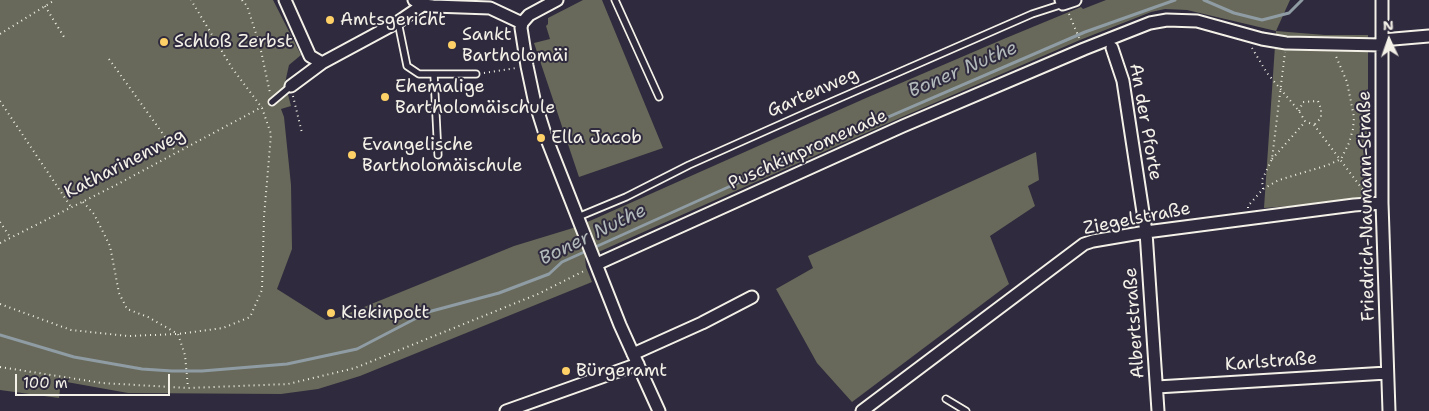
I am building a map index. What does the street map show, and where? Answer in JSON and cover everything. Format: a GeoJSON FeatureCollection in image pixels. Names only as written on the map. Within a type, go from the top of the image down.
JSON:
{"type":"FeatureCollection","features":[{"type":"Feature","properties":{"kind":"street"},"geometry":{"type":"LineString","coordinates":[[285,0],[310,56],[322,63]]}},
{"type":"Feature","properties":{"kind":"street"},"geometry":{"type":"LineString","coordinates":[[557,0],[539,4],[522,23],[520,28],[534,99],[546,137],[578,218],[635,359],[659,411]]}},
{"type":"Feature","properties":{"kind":"street"},"geometry":{"type":"LineString","coordinates":[[1062,2],[1075,0]]}},
{"type":"Feature","properties":{"kind":"street","name":"Friedrich-Naumann-Straße"},"geometry":{"type":"LineString","coordinates":[[1382,0],[1382,203],[1389,411]]}},
{"type":"Feature","properties":{"kind":"street"},"geometry":{"type":"LineString","coordinates":[[291,86],[322,63],[398,22],[418,2],[490,8],[522,23]]}},
{"type":"Feature","properties":{"kind":"street","name":"Puschkinpromenade"},"geometry":{"type":"LineString","coordinates":[[596,261],[904,126],[1084,49],[1150,23],[1167,20],[1196,21],[1286,43],[1382,42],[1429,36]]}},
{"type":"Feature","properties":{"kind":"street","name":"An der Pforte"},"geometry":{"type":"LineString","coordinates":[[1112,48],[1124,81],[1146,232]]}},
{"type":"Feature","properties":{"kind":"street","name":"Ziegelstraße"},"geometry":{"type":"LineString","coordinates":[[862,411],[1078,248],[1093,240],[1247,218],[1382,203]]}},
{"type":"Feature","properties":{"kind":"street","name":"Albertstraße"},"geometry":{"type":"LineString","coordinates":[[1146,232],[1158,411]]}},
{"type":"Feature","properties":{"kind":"street"},"geometry":{"type":"LineString","coordinates":[[506,411],[635,359],[752,297]]}},
{"type":"Feature","properties":{"kind":"street","name":"Karlstraße"},"geometry":{"type":"LineString","coordinates":[[1157,387],[1387,373]]}},
{"type":"Feature","properties":{"kind":"lane"},"geometry":{"type":"LineString","coordinates":[[615,0],[659,97]]}},
{"type":"Feature","properties":{"kind":"lane","name":"Gartenweg"},"geometry":{"type":"LineString","coordinates":[[578,218],[782,123],[1062,2]]}},
{"type":"Feature","properties":{"kind":"lane"},"geometry":{"type":"LineString","coordinates":[[398,22],[407,66],[419,74],[476,74]]}},
{"type":"Feature","properties":{"kind":"lane"},"geometry":{"type":"LineString","coordinates":[[434,75],[438,155]]}},
{"type":"Feature","properties":{"kind":"lane"},"geometry":{"type":"LineString","coordinates":[[272,102],[291,86]]}},
{"type":"Feature","properties":{"kind":"lane"},"geometry":{"type":"LineString","coordinates":[[946,399],[966,411]]}},
{"type":"Feature","properties":{"kind":"path"},"geometry":{"type":"LineString","coordinates":[[0,34],[55,0]]}},
{"type":"Feature","properties":{"kind":"path"},"geometry":{"type":"LineString","coordinates":[[0,304],[70,330],[128,336],[178,334],[223,328],[250,317],[262,290],[264,217],[271,134],[262,108],[232,68],[191,0]]}},
{"type":"Feature","properties":{"kind":"path"},"geometry":{"type":"LineString","coordinates":[[242,0],[247,6],[260,46],[272,102]]}},
{"type":"Feature","properties":{"kind":"path"},"geometry":{"type":"LineString","coordinates":[[45,6],[64,37]]}},
{"type":"Feature","properties":{"kind":"path"},"geometry":{"type":"LineString","coordinates":[[1073,26],[1079,39]]}},
{"type":"Feature","properties":{"kind":"path"},"geometry":{"type":"LineString","coordinates":[[1247,35],[1255,54],[1267,73],[1305,122],[1314,125],[1341,158],[1363,190],[1382,203]]}},
{"type":"Feature","properties":{"kind":"path"},"geometry":{"type":"LineString","coordinates":[[1272,159],[1286,43]]}},
{"type":"Feature","properties":{"kind":"path"},"geometry":{"type":"LineString","coordinates":[[1247,218],[1248,206],[1263,189],[1279,180],[1322,168],[1341,158],[1349,143],[1353,129],[1353,112],[1347,82],[1339,67],[1333,44]]}},
{"type":"Feature","properties":{"kind":"path"},"geometry":{"type":"LineString","coordinates":[[109,58],[176,152]]}},
{"type":"Feature","properties":{"kind":"path"},"geometry":{"type":"LineString","coordinates":[[476,74],[526,66]]}},
{"type":"Feature","properties":{"kind":"path"},"geometry":{"type":"LineString","coordinates":[[291,86],[302,133]]}},
{"type":"Feature","properties":{"kind":"path"},"geometry":{"type":"LineString","coordinates":[[0,101],[71,207]]}},
{"type":"Feature","properties":{"kind":"path"},"geometry":{"type":"LineString","coordinates":[[1299,112],[1302,102],[1318,101],[1321,109],[1321,118],[1314,125]]}},
{"type":"Feature","properties":{"kind":"path","name":"Katharinenweg"},"geometry":{"type":"LineString","coordinates":[[0,243],[262,108]]}},
{"type":"Feature","properties":{"kind":"path"},"geometry":{"type":"LineString","coordinates":[[1263,189],[1262,180],[1272,159],[1305,122]]}},
{"type":"Feature","properties":{"kind":"path"},"geometry":{"type":"LineString","coordinates":[[82,201],[94,214],[110,246],[119,293],[127,309],[148,317],[178,334],[185,356],[188,388]]}},
{"type":"Feature","properties":{"kind":"path"},"geometry":{"type":"LineString","coordinates":[[0,222],[10,238]]}},
{"type":"Feature","properties":{"kind":"path"},"geometry":{"type":"LineString","coordinates":[[0,367],[102,383],[188,388],[288,384],[355,368],[538,294],[596,261]]}},
{"type":"Feature","properties":{"kind":"green space"},"geometry":{"type":"Polygon","coordinates":[[[0,0],[273,0],[301,55],[289,65],[285,83],[291,106],[281,109],[284,117],[291,185],[292,249],[277,289],[326,320],[337,318],[514,246],[573,228],[866,98],[1081,7],[1083,9],[1106,0],[1290,0],[1276,31],[1187,10],[1165,9],[1151,12],[1080,40],[585,258],[586,267],[592,282],[360,376],[318,389],[281,394],[128,393],[61,381],[59,398],[0,390],[0,0]]]}},
{"type":"Feature","properties":{"kind":"green space"},"geometry":{"type":"Polygon","coordinates":[[[583,0],[602,0],[663,148],[579,177],[534,43],[550,39],[546,26],[548,18],[583,0]]]}},
{"type":"Feature","properties":{"kind":"green space"},"geometry":{"type":"Polygon","coordinates":[[[1276,31],[1325,35],[1368,35],[1368,200],[1264,208],[1276,31]]]}},
{"type":"Feature","properties":{"kind":"green space"},"geometry":{"type":"Polygon","coordinates":[[[1036,152],[1039,180],[1028,186],[1035,206],[990,236],[1009,284],[852,402],[817,363],[776,289],[813,268],[808,256],[1036,152]]]}},
{"type":"Feature","properties":{"kind":"waterway","name":"Boner Nuthe"},"geometry":{"type":"LineString","coordinates":[[0,335],[74,357],[142,369],[172,371],[202,371],[287,364],[357,349],[428,312],[499,293],[549,274],[562,262],[784,162],[1085,32],[1175,0]]}},
{"type":"Feature","properties":{"kind":"waterway","name":"Boner Nuthe"},"geometry":{"type":"LineString","coordinates":[[1204,0],[1234,13],[1262,20],[1289,13],[1302,0]]}},
{"type":"Feature","properties":{"kind":"place","name":"Amtsgericht"},"geometry":{"type":"Point","coordinates":[330,20]}},
{"type":"Feature","properties":{"kind":"place","name":"Schloß Zerbst"},"geometry":{"type":"Point","coordinates":[164,42]}},
{"type":"Feature","properties":{"kind":"place","name":"Sankt Bartholomäi"},"geometry":{"type":"Point","coordinates":[452,45]}},
{"type":"Feature","properties":{"kind":"place","name":"Ehemalige Bartholomäischule"},"geometry":{"type":"Point","coordinates":[385,97]}},
{"type":"Feature","properties":{"kind":"place","name":"Ella Jacob"},"geometry":{"type":"Point","coordinates":[541,138]}},
{"type":"Feature","properties":{"kind":"place","name":"Evangelische Bartholomäischule"},"geometry":{"type":"Point","coordinates":[352,155]}},
{"type":"Feature","properties":{"kind":"place","name":"Kiekinpott"},"geometry":{"type":"Point","coordinates":[331,313]}},
{"type":"Feature","properties":{"kind":"place","name":"Bürgeramt"},"geometry":{"type":"Point","coordinates":[566,371]}}]}
